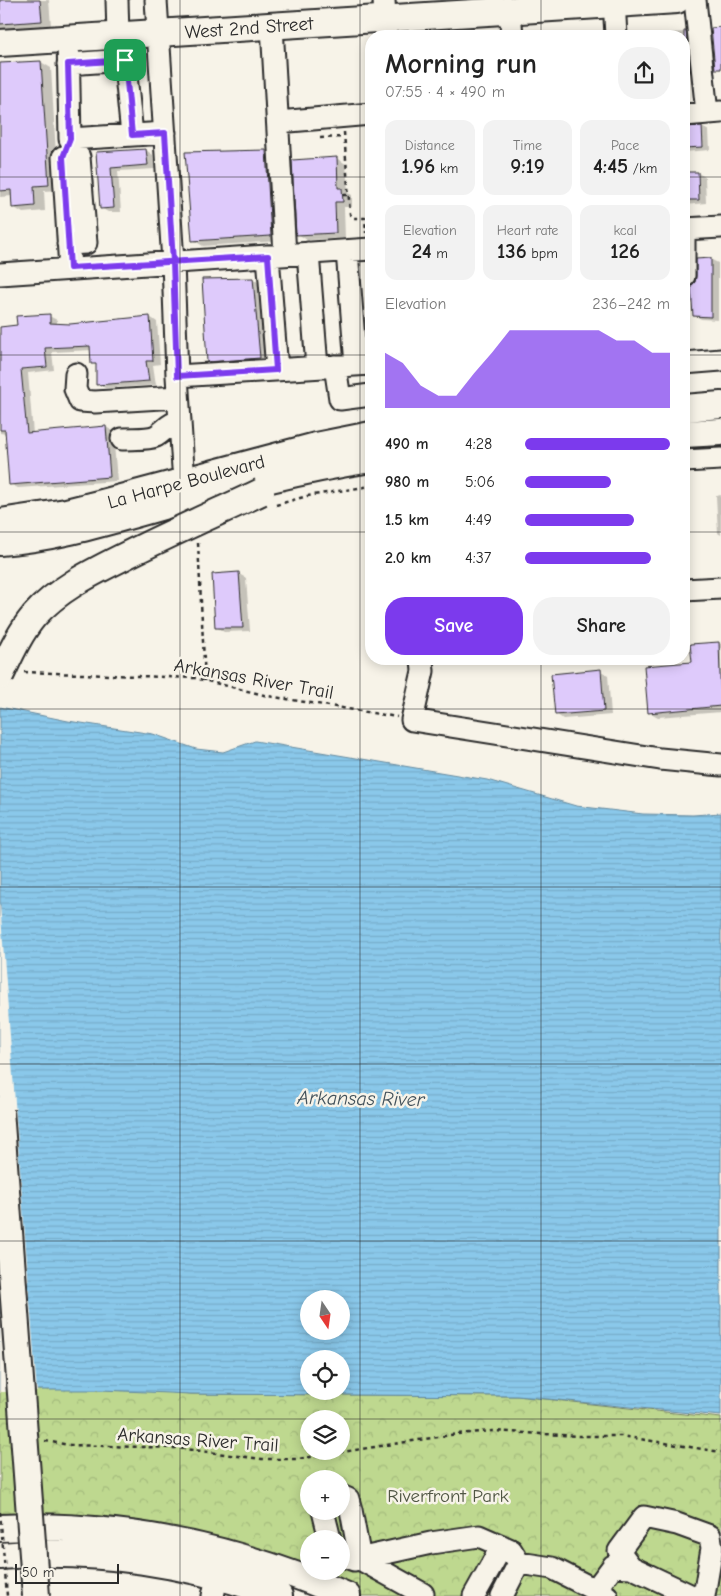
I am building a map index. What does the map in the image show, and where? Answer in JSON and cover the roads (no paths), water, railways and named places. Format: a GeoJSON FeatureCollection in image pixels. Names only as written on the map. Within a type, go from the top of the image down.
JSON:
{"type":"FeatureCollection","features":[{"type":"Feature","properties":{"kind":"main road","name":"West 2nd Street"},"geometry":{"type":"LineString","coordinates":[[0,43],[385,18],[467,7],[677,0]]}},
{"type":"Feature","properties":{"kind":"main road"},"geometry":{"type":"LineString","coordinates":[[690,408],[721,405]]}},
{"type":"Feature","properties":{"kind":"main road"},"geometry":{"type":"LineString","coordinates":[[690,434],[721,432]]}},
{"type":"Feature","properties":{"kind":"main road","name":"La Harpe Boulevard"},"geometry":{"type":"LineString","coordinates":[[0,522],[66,512],[316,446],[365,436]]}},
{"type":"Feature","properties":{"kind":"main road","name":"La Harpe Boulevard"},"geometry":{"type":"LineString","coordinates":[[0,542],[60,534],[238,486],[320,467],[365,460]]}},
{"type":"Feature","properties":{"kind":"main road"},"geometry":{"type":"LineString","coordinates":[[10,674],[15,644],[34,617],[57,595],[84,577],[146,545],[267,498],[334,476],[365,471]]}},
{"type":"Feature","properties":{"kind":"main road"},"geometry":{"type":"LineString","coordinates":[[0,1110],[36,1596]]}},
{"type":"Feature","properties":{"kind":"main road"},"geometry":{"type":"LineString","coordinates":[[0,1528],[75,1528],[137,1534],[225,1552],[277,1567],[347,1596]]}},
{"type":"Feature","properties":{"kind":"main road"},"geometry":{"type":"LineString","coordinates":[[5,1565],[61,1554],[100,1556],[160,1564],[220,1585],[279,1596]]}},
{"type":"Feature","properties":{"kind":"street"},"geometry":{"type":"LineString","coordinates":[[117,0],[132,135]]}},
{"type":"Feature","properties":{"kind":"street"},"geometry":{"type":"LineString","coordinates":[[156,0],[173,262],[183,468]]}},
{"type":"Feature","properties":{"kind":"street"},"geometry":{"type":"LineString","coordinates":[[690,115],[714,113],[695,0]]}},
{"type":"Feature","properties":{"kind":"street"},"geometry":{"type":"LineString","coordinates":[[614,2],[616,30]]}},
{"type":"Feature","properties":{"kind":"street"},"geometry":{"type":"LineString","coordinates":[[502,7],[510,30]]}},
{"type":"Feature","properties":{"kind":"street"},"geometry":{"type":"LineString","coordinates":[[272,26],[278,122],[276,370]]}},
{"type":"Feature","properties":{"kind":"street"},"geometry":{"type":"LineString","coordinates":[[68,38],[66,148],[70,268]]}},
{"type":"Feature","properties":{"kind":"street"},"geometry":{"type":"LineString","coordinates":[[68,64],[125,60]]}},
{"type":"Feature","properties":{"kind":"street"},"geometry":{"type":"LineString","coordinates":[[278,122],[365,115]]}},
{"type":"Feature","properties":{"kind":"street"},"geometry":{"type":"LineString","coordinates":[[66,148],[132,135],[165,133]]}},
{"type":"Feature","properties":{"kind":"street"},"geometry":{"type":"LineString","coordinates":[[690,229],[721,226]]}},
{"type":"Feature","properties":{"kind":"street"},"geometry":{"type":"LineString","coordinates":[[0,274],[347,251],[365,243]]}},
{"type":"Feature","properties":{"kind":"street"},"geometry":{"type":"LineString","coordinates":[[347,251],[345,366],[340,399],[365,396]]}},
{"type":"Feature","properties":{"kind":"street"},"geometry":{"type":"LineString","coordinates":[[308,253],[345,366]]}},
{"type":"Feature","properties":{"kind":"street"},"geometry":{"type":"LineString","coordinates":[[690,363],[721,360]]}},
{"type":"Feature","properties":{"kind":"street"},"geometry":{"type":"LineString","coordinates":[[76,374],[75,389],[80,401],[96,402],[276,370],[345,366]]}},
{"type":"Feature","properties":{"kind":"street"},"geometry":{"type":"LineString","coordinates":[[122,439],[150,438],[156,436],[170,423],[180,421]]}},
{"type":"Feature","properties":{"kind":"street"},"geometry":{"type":"LineString","coordinates":[[690,461],[721,459]]}},
{"type":"Feature","properties":{"kind":"street"},"geometry":{"type":"LineString","coordinates":[[690,590],[721,588]]}},
{"type":"Feature","properties":{"kind":"street"},"geometry":{"type":"LineString","coordinates":[[422,665],[412,720],[660,760],[721,765]]}},
{"type":"Feature","properties":{"kind":"street"},"geometry":{"type":"LineString","coordinates":[[350,1504],[352,1510],[351,1557]]}},
{"type":"Feature","properties":{"kind":"street"},"geometry":{"type":"LineString","coordinates":[[631,1566],[620,1551],[644,1517],[676,1524],[710,1536],[712,1548],[704,1596]]}},
{"type":"Feature","properties":{"kind":"street"},"geometry":{"type":"LineString","coordinates":[[351,1557],[479,1536],[511,1550],[518,1563]]}},
{"type":"Feature","properties":{"kind":"street"},"geometry":{"type":"LineString","coordinates":[[474,1596],[502,1546]]}},
{"type":"Feature","properties":{"kind":"street"},"geometry":{"type":"LineString","coordinates":[[351,1557],[423,1594]]}},
{"type":"Feature","properties":{"kind":"street"},"geometry":{"type":"LineString","coordinates":[[518,1563],[552,1568],[601,1593],[613,1566],[631,1566],[692,1596]]}},
{"type":"Feature","properties":{"kind":"street"},"geometry":{"type":"LineString","coordinates":[[502,1596],[518,1563]]}},
{"type":"Feature","properties":{"kind":"water","name":"Arkansas River"},"geometry":{"type":"Polygon","coordinates":[[[0,707],[68,721],[153,734],[196,749],[223,752],[255,741],[487,780],[576,806],[643,814],[693,815],[721,813],[721,1416],[517,1396],[350,1395],[350,1350],[300,1350],[300,1395],[191,1394],[101,1390],[0,1390],[0,707]]]}},
{"type":"Feature","properties":{"kind":"park label","name":"Riverfront Park"},"geometry":{"type":"Point","coordinates":[448,1495]}}]}
